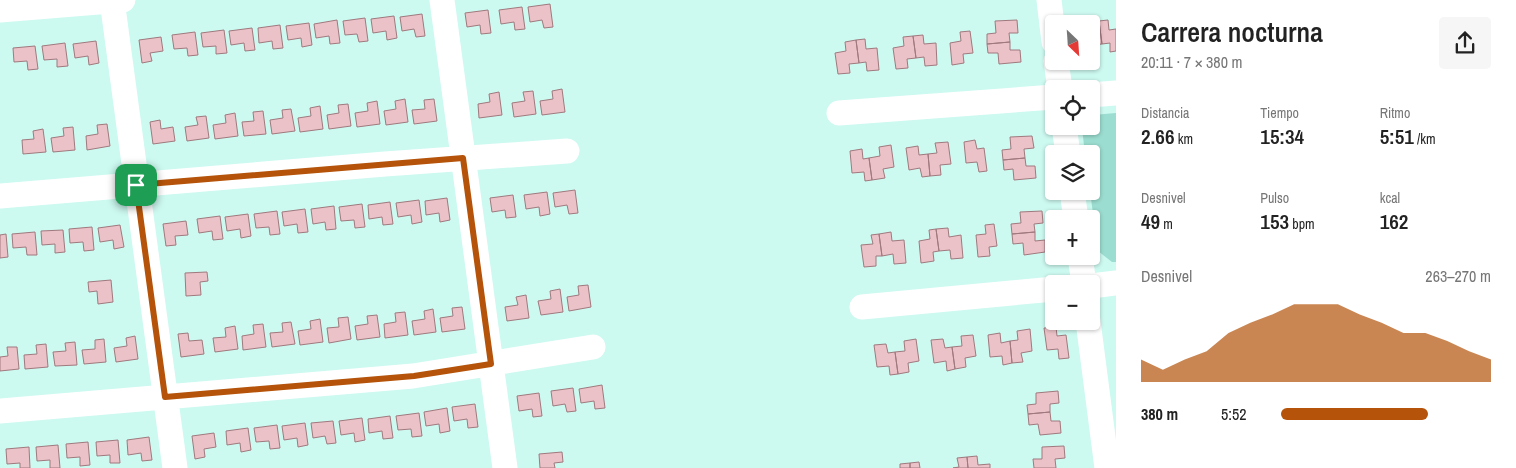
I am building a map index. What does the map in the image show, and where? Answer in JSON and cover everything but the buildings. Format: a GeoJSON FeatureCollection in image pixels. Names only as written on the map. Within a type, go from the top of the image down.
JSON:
{"type":"FeatureCollection","features":[{"type":"Feature","properties":{"kind":"street"},"geometry":{"type":"LineString","coordinates":[[0,10],[115,0],[136,185],[175,468]]}},
{"type":"Feature","properties":{"kind":"street"},"geometry":{"type":"LineString","coordinates":[[442,0],[505,468]]}},
{"type":"Feature","properties":{"kind":"street"},"geometry":{"type":"LineString","coordinates":[[1048,0],[1050,15]]}},
{"type":"Feature","properties":{"kind":"street"},"geometry":{"type":"LineString","coordinates":[[1100,94],[1116,93]]}},
{"type":"Feature","properties":{"kind":"street"},"geometry":{"type":"LineString","coordinates":[[839,113],[1045,98]]}},
{"type":"Feature","properties":{"kind":"street"},"geometry":{"type":"LineString","coordinates":[[0,196],[567,151]]}},
{"type":"Feature","properties":{"kind":"street"},"geometry":{"type":"LineString","coordinates":[[1100,285],[1116,283]]}},
{"type":"Feature","properties":{"kind":"street"},"geometry":{"type":"LineString","coordinates":[[862,307],[1045,290]]}},
{"type":"Feature","properties":{"kind":"street"},"geometry":{"type":"LineString","coordinates":[[1089,330],[1107,468]]}},
{"type":"Feature","properties":{"kind":"street"},"geometry":{"type":"LineString","coordinates":[[0,411],[414,376],[592,347]]}},
{"type":"Feature","properties":{"kind":"green space"},"geometry":{"type":"Polygon","coordinates":[[[1116,113],[1116,262],[1112,262],[1100,253],[1100,210],[1093,210],[1091,200],[1100,200],[1100,145],[1084,145],[1083,135],[1100,135],[1100,114],[1116,113]]]}},
{"type":"Feature","properties":{"kind":"route"},"geometry":{"type":"LineString","coordinates":[[463,158],[491,364],[414,376],[165,397],[136,185],[463,158]]}}]}
